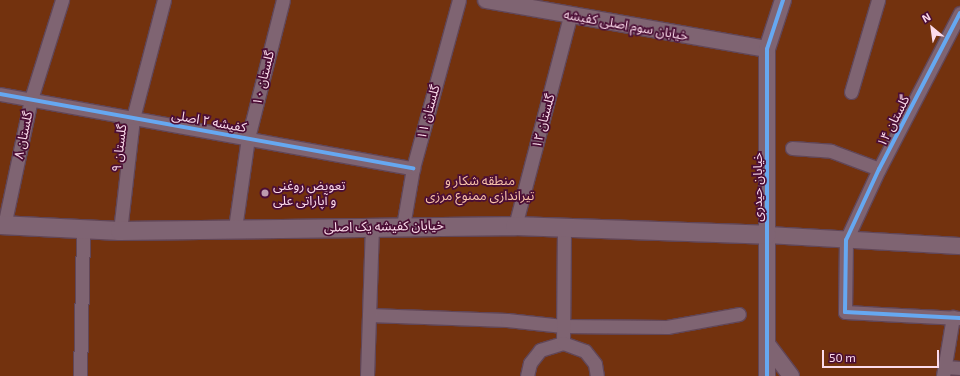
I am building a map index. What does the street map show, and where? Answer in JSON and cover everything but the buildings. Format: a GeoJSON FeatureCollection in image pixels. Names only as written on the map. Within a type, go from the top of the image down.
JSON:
{"type":"FeatureCollection","features":[{"type":"Feature","properties":{"kind":"main road","name":"خیابان کفیشه یک اصلی"},"geometry":{"type":"LineString","coordinates":[[2,226],[120,231],[372,226],[515,226],[767,235]]}},
{"type":"Feature","properties":{"kind":"street","name":"گلستان ۸"},"geometry":{"type":"LineString","coordinates":[[2,226],[31,99],[62,0]]}},
{"type":"Feature","properties":{"kind":"street","name":"گلستان ۹"},"geometry":{"type":"LineString","coordinates":[[120,231],[133,118],[164,0]]}},
{"type":"Feature","properties":{"kind":"street","name":"گلستان ۱۰"},"geometry":{"type":"LineString","coordinates":[[235,228],[248,138],[283,0]]}},
{"type":"Feature","properties":{"kind":"street","name":"گلستان ۱۱"},"geometry":{"type":"LineString","coordinates":[[403,226],[414,168],[459,0]]}},
{"type":"Feature","properties":{"kind":"street","name":"خیابان سوم اصلی کفیشه"},"geometry":{"type":"LineString","coordinates":[[486,0],[570,16],[767,49]]}},
{"type":"Feature","properties":{"kind":"street","name":"خیابان حیدری"},"geometry":{"type":"LineString","coordinates":[[767,376],[767,49],[783,0]]}},
{"type":"Feature","properties":{"kind":"street"},"geometry":{"type":"LineString","coordinates":[[851,92],[878,0]]}},
{"type":"Feature","properties":{"kind":"street","name":"گلستان ۱۴"},"geometry":{"type":"LineString","coordinates":[[846,240],[879,169],[960,13]]}},
{"type":"Feature","properties":{"kind":"street","name":"گلستان ۱۲"},"geometry":{"type":"LineString","coordinates":[[515,226],[570,16]]}},
{"type":"Feature","properties":{"kind":"street","name":"کفیشه ۲ اصلی"},"geometry":{"type":"LineString","coordinates":[[0,94],[414,168]]}},
{"type":"Feature","properties":{"kind":"street"},"geometry":{"type":"LineString","coordinates":[[792,148],[831,151],[879,169]]}},
{"type":"Feature","properties":{"kind":"street"},"geometry":{"type":"LineString","coordinates":[[367,376],[372,226]]}},
{"type":"Feature","properties":{"kind":"street"},"geometry":{"type":"LineString","coordinates":[[563,343],[564,228]]}},
{"type":"Feature","properties":{"kind":"street"},"geometry":{"type":"LineString","coordinates":[[80,376],[83,230]]}},
{"type":"Feature","properties":{"kind":"street"},"geometry":{"type":"LineString","coordinates":[[767,235],[960,246]]}},
{"type":"Feature","properties":{"kind":"street"},"geometry":{"type":"LineString","coordinates":[[846,240],[845,312],[957,318],[944,371],[960,368]]}},
{"type":"Feature","properties":{"kind":"street"},"geometry":{"type":"LineString","coordinates":[[369,315],[507,320],[563,326],[667,327],[739,314]]}},
{"type":"Feature","properties":{"kind":"street"},"geometry":{"type":"LineString","coordinates":[[527,376],[530,363],[540,350],[563,343],[585,351],[595,364],[597,376]]}},
{"type":"Feature","properties":{"kind":"street"},"geometry":{"type":"LineString","coordinates":[[767,344],[791,376]]}},
{"type":"Feature","properties":{"kind":"green space","name":"منطقه شکار و تیراندازی ممنوع مرزی"},"geometry":{"type":"Polygon","coordinates":[[[0,0],[960,0],[960,376],[0,376],[0,0]]]}},
{"type":"Feature","properties":{"kind":"cycle path"},"geometry":{"type":"LineString","coordinates":[[767,376],[767,49],[783,0]]}},
{"type":"Feature","properties":{"kind":"cycle path"},"geometry":{"type":"LineString","coordinates":[[960,13],[879,169],[846,240],[845,312],[960,318]]}},
{"type":"Feature","properties":{"kind":"cycle path"},"geometry":{"type":"LineString","coordinates":[[0,94],[413,168]]}},
{"type":"Feature","properties":{"kind":"place","name":"تعویض روغنی و آپاراتی علی"},"geometry":{"type":"Point","coordinates":[265,193]}}]}
